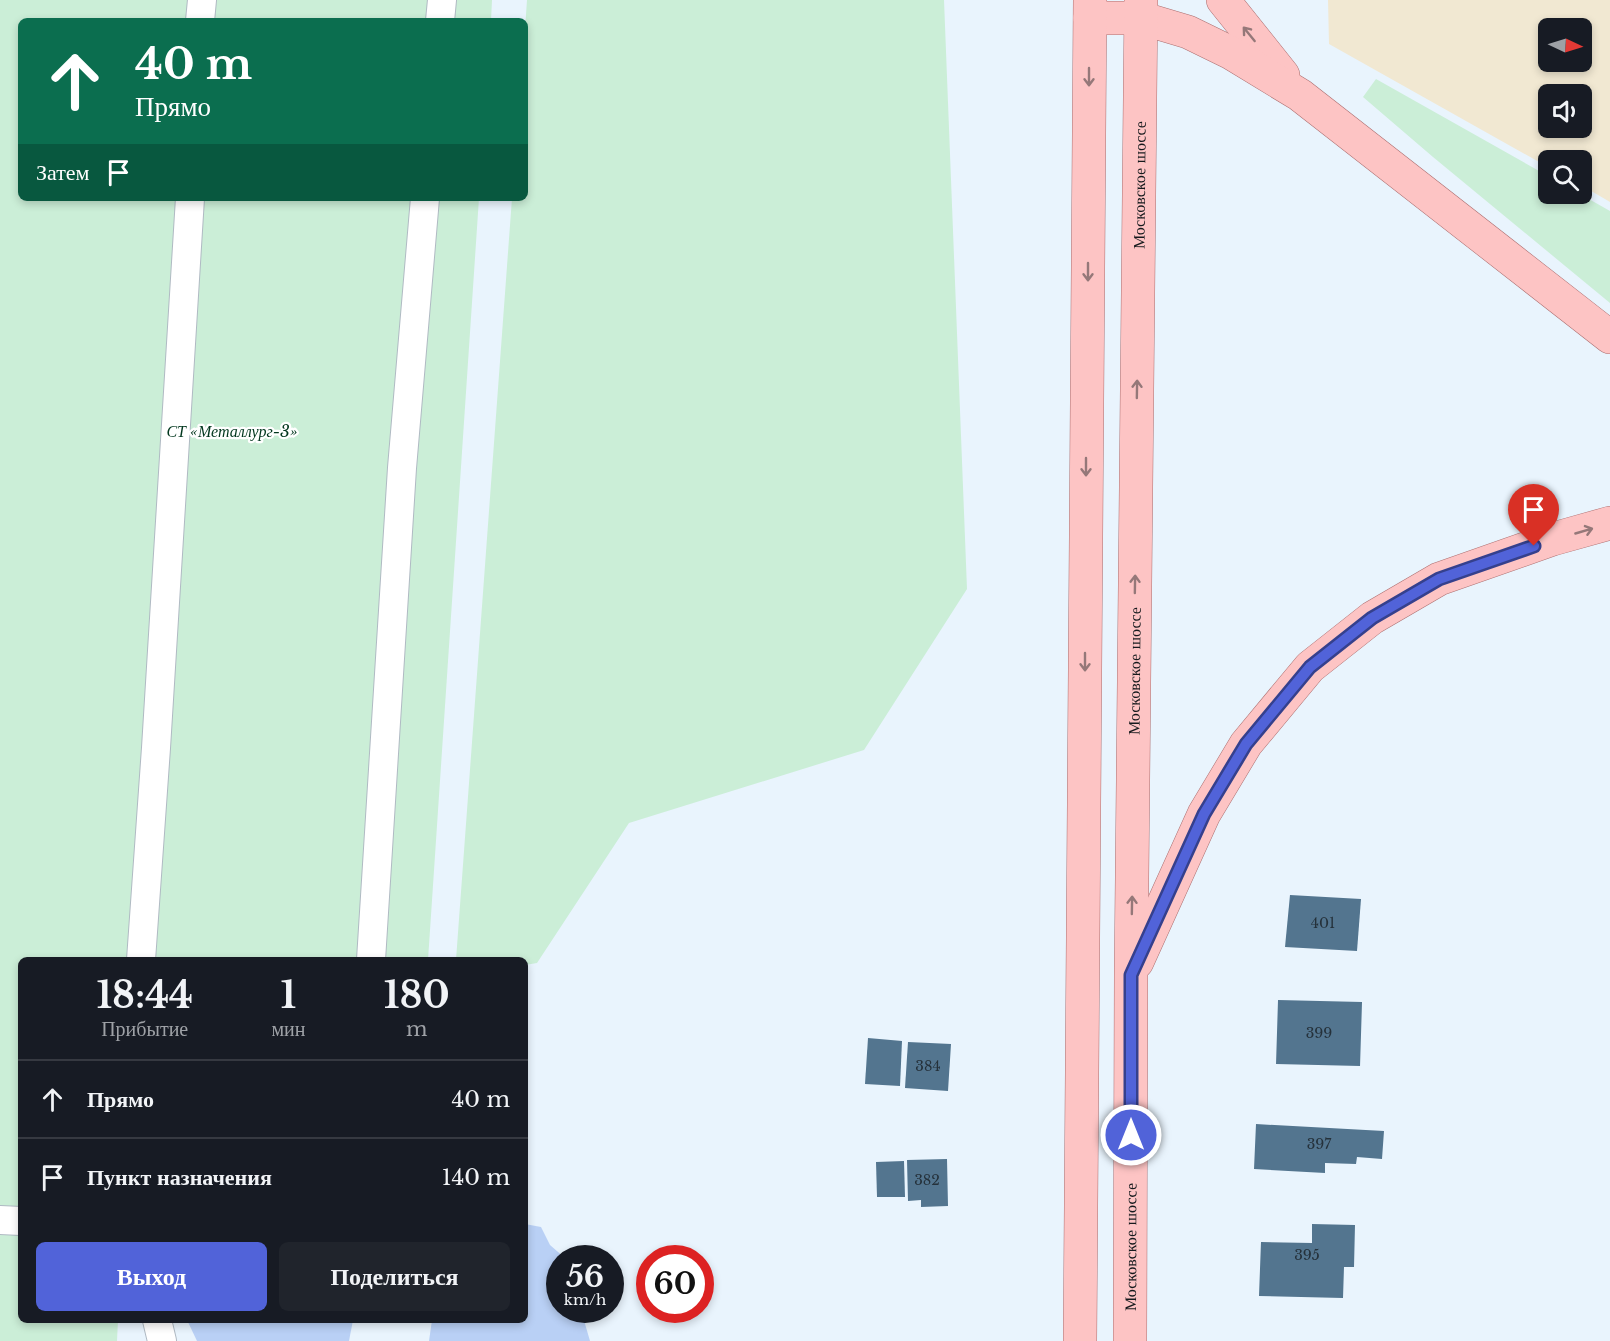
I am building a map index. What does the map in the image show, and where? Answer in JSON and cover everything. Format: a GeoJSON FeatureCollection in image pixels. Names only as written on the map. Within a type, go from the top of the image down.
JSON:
{"type":"FeatureCollection","features":[{"type":"Feature","properties":{"kind":"main road"},"geometry":{"type":"LineString","coordinates":[[1223,0],[1300,95]]}},
{"type":"Feature","properties":{"kind":"main road"},"geometry":{"type":"LineString","coordinates":[[1080,1341],[1090,9],[1141,9],[1231,53],[1300,95],[1610,338]]}},
{"type":"Feature","properties":{"kind":"main road","name":"Московское шоссе"},"geometry":{"type":"LineString","coordinates":[[1130,1341],[1131,975],[1141,9]]}},
{"type":"Feature","properties":{"kind":"main road"},"geometry":{"type":"LineString","coordinates":[[1131,975],[1204,814],[1246,744],[1310,667],[1372,618],[1439,579],[1553,539],[1610,523]]}},
{"type":"Feature","properties":{"kind":"lane"},"geometry":{"type":"LineString","coordinates":[[200,18],[202,0]]}},
{"type":"Feature","properties":{"kind":"lane"},"geometry":{"type":"LineString","coordinates":[[440,18],[442,0]]}},
{"type":"Feature","properties":{"kind":"lane"},"geometry":{"type":"LineString","coordinates":[[141,957],[190,201]]}},
{"type":"Feature","properties":{"kind":"lane"},"geometry":{"type":"LineString","coordinates":[[371,957],[402,468],[425,201]]}},
{"type":"Feature","properties":{"kind":"lane"},"geometry":{"type":"LineString","coordinates":[[0,1220],[18,1221]]}},
{"type":"Feature","properties":{"kind":"lane"},"geometry":{"type":"LineString","coordinates":[[159,1323],[162,1341]]}},
{"type":"Feature","properties":{"kind":"shaded area"},"geometry":{"type":"Polygon","coordinates":[[[1328,0],[1610,0],[1610,202],[1592,191],[1592,150],[1538,150],[1538,161],[1329,44],[1328,0]]]}},
{"type":"Feature","properties":{"kind":"green space","name":"СТ «Металлург-3»"},"geometry":{"type":"Polygon","coordinates":[[[0,0],[492,0],[491,18],[18,18],[18,201],[479,201],[428,957],[18,957],[18,1323],[118,1323],[117,1341],[0,1341],[0,0]]]}},
{"type":"Feature","properties":{"kind":"green space"},"geometry":{"type":"Polygon","coordinates":[[[527,0],[944,0],[967,589],[864,750],[629,823],[537,963],[528,964],[528,957],[456,957],[512,201],[528,201],[528,18],[526,18],[527,0]]]}},
{"type":"Feature","properties":{"kind":"green space"},"geometry":{"type":"Polygon","coordinates":[[[1376,79],[1538,170],[1538,204],[1592,204],[1592,201],[1610,211],[1610,303],[1433,157],[1363,97],[1376,79]]]}},
{"type":"Feature","properties":{"kind":"water"},"geometry":{"type":"Polygon","coordinates":[[[528,1225],[541,1227],[550,1245],[546,1245],[546,1323],[585,1323],[590,1341],[429,1341],[432,1323],[528,1323],[528,1225]]]}},
{"type":"Feature","properties":{"kind":"water"},"geometry":{"type":"Polygon","coordinates":[[[188,1323],[352,1323],[349,1341],[197,1341],[188,1323]]]}},
{"type":"Feature","properties":{"kind":"building"},"geometry":{"type":"Polygon","coordinates":[[[1290,895],[1361,899],[1357,951],[1285,947],[1290,895]]]}},
{"type":"Feature","properties":{"kind":"building"},"geometry":{"type":"Polygon","coordinates":[[[1278,1000],[1362,1002],[1360,1066],[1276,1064],[1278,1000]]]}},
{"type":"Feature","properties":{"kind":"building"},"geometry":{"type":"Polygon","coordinates":[[[868,1038],[902,1041],[900,1086],[865,1084],[868,1038]]]}},
{"type":"Feature","properties":{"kind":"building"},"geometry":{"type":"Polygon","coordinates":[[[908,1042],[951,1044],[948,1091],[905,1088],[908,1042]]]}},
{"type":"Feature","properties":{"kind":"building"},"geometry":{"type":"Polygon","coordinates":[[[1256,1124],[1384,1131],[1382,1159],[1357,1157],[1356,1164],[1325,1163],[1325,1173],[1254,1169],[1256,1124]]]}},
{"type":"Feature","properties":{"kind":"building"},"geometry":{"type":"Polygon","coordinates":[[[947,1159],[948,1206],[921,1207],[921,1200],[908,1201],[907,1160],[947,1159]]]}},
{"type":"Feature","properties":{"kind":"building"},"geometry":{"type":"Polygon","coordinates":[[[904,1161],[905,1197],[877,1197],[876,1162],[904,1161]]]}},
{"type":"Feature","properties":{"kind":"building"},"geometry":{"type":"Polygon","coordinates":[[[1312,1224],[1355,1225],[1354,1267],[1344,1267],[1343,1298],[1259,1296],[1261,1242],[1312,1243],[1312,1224]]]}},
{"type":"Feature","properties":{"kind":"route"},"geometry":{"type":"LineString","coordinates":[[1131,1135],[1131,975],[1204,814],[1246,744],[1310,667],[1372,618],[1439,579],[1534,546]]}}]}
